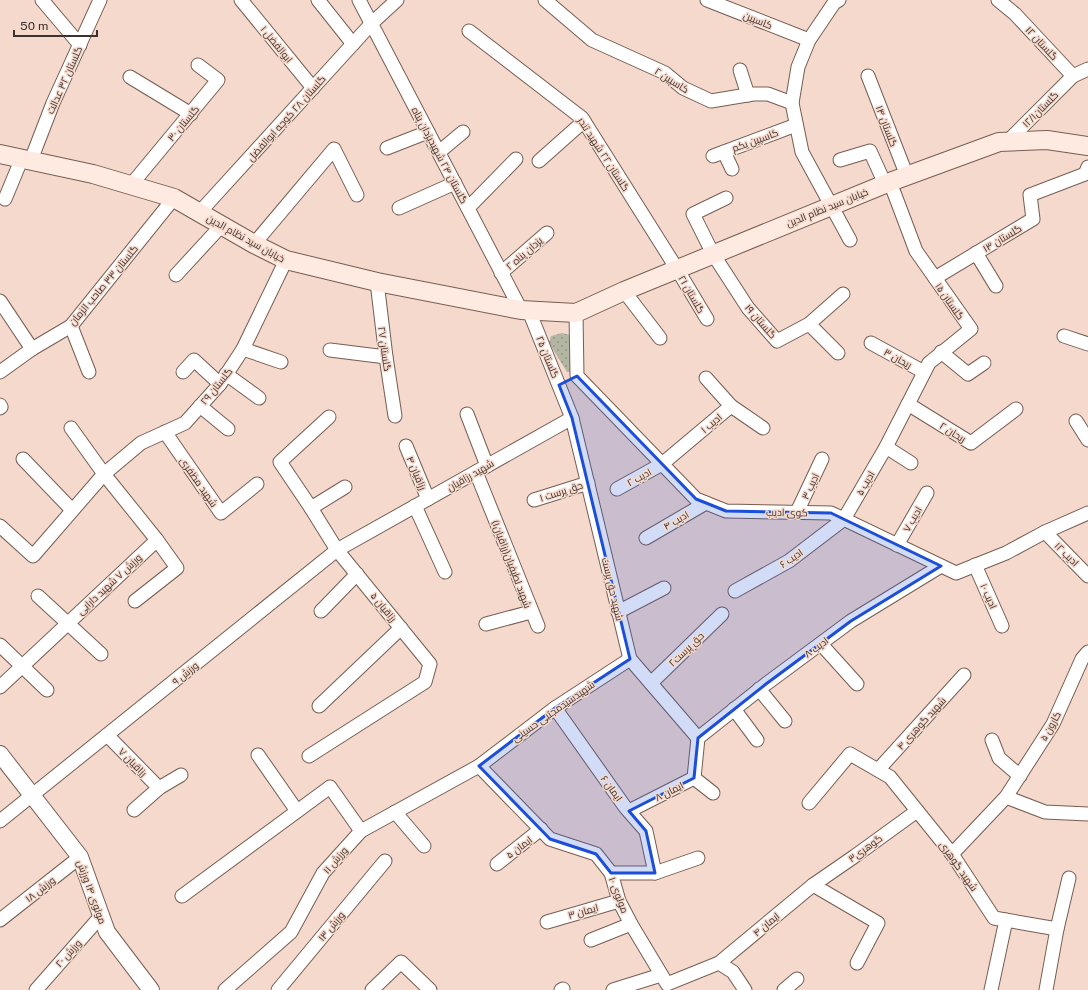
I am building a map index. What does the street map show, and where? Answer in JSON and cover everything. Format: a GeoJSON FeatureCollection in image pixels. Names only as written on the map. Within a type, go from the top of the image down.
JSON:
{"type":"FeatureCollection","features":[{"type":"Feature","properties":{"kind":"main road","name":"خیابان سید نظام الدین"},"geometry":{"type":"LineString","coordinates":[[0,154],[93,174],[174,198],[254,244],[286,260],[376,282],[525,310],[576,313],[624,290],[832,205],[894,180],[999,142],[1047,140],[1088,146]]}},
{"type":"Feature","properties":{"kind":"street"},"geometry":{"type":"LineString","coordinates":[[42,0],[80,45]]}},
{"type":"Feature","properties":{"kind":"street","name":"گلستان ۳۲ عدالت"},"geometry":{"type":"LineString","coordinates":[[5,199],[53,103],[100,0]]}},
{"type":"Feature","properties":{"kind":"street","name":"ابوالفضل ۱"},"geometry":{"type":"LineString","coordinates":[[241,0],[313,88]]}},
{"type":"Feature","properties":{"kind":"street"},"geometry":{"type":"LineString","coordinates":[[318,0],[353,44]]}},
{"type":"Feature","properties":{"kind":"street","name":"گلستان ۲۴ شهیدیزدان پناه"},"geometry":{"type":"LineString","coordinates":[[359,0],[502,272],[525,310]]}},
{"type":"Feature","properties":{"kind":"street","name":"گلستان ۲۸ کوچه ابوالفضل"},"geometry":{"type":"LineString","coordinates":[[200,212],[372,23],[397,0]]}},
{"type":"Feature","properties":{"kind":"street","name":"کاسپین ۲"},"geometry":{"type":"LineString","coordinates":[[546,0],[592,40],[665,73],[683,88],[711,101],[748,95],[768,94],[792,103]]}},
{"type":"Feature","properties":{"kind":"street","name":"کاسپین"},"geometry":{"type":"LineString","coordinates":[[707,0],[809,40]]}},
{"type":"Feature","properties":{"kind":"street"},"geometry":{"type":"LineString","coordinates":[[839,0],[834,3],[809,40],[798,67],[792,103],[802,152],[850,240]]}},
{"type":"Feature","properties":{"kind":"street","name":"گلستان ۱۲"},"geometry":{"type":"LineString","coordinates":[[998,0],[1015,14],[1073,76]]}},
{"type":"Feature","properties":{"kind":"street","name":"گلستان ۲۲ شهید تندر"},"geometry":{"type":"LineString","coordinates":[[469,31],[582,118],[677,269]]}},
{"type":"Feature","properties":{"kind":"street","name":"گلستان ۳۰"},"geometry":{"type":"LineString","coordinates":[[131,185],[218,80],[198,65]]}},
{"type":"Feature","properties":{"kind":"street"},"geometry":{"type":"LineString","coordinates":[[1073,76],[1088,69]]}},
{"type":"Feature","properties":{"kind":"street"},"geometry":{"type":"LineString","coordinates":[[740,70],[748,95]]}},
{"type":"Feature","properties":{"kind":"street","name":"گلستان ۱۴"},"geometry":{"type":"LineString","coordinates":[[868,76],[894,180]]}},
{"type":"Feature","properties":{"kind":"street","name":"گلستان۱۲/۱"},"geometry":{"type":"LineString","coordinates":[[1007,142],[1073,76]]}},
{"type":"Feature","properties":{"kind":"street"},"geometry":{"type":"LineString","coordinates":[[130,77],[191,114]]}},
{"type":"Feature","properties":{"kind":"street"},"geometry":{"type":"LineString","coordinates":[[539,161],[584,121]]}},
{"type":"Feature","properties":{"kind":"street","name":"کاسپین یکم"},"geometry":{"type":"LineString","coordinates":[[732,169],[718,154],[796,125]]}},
{"type":"Feature","properties":{"kind":"street"},"geometry":{"type":"LineString","coordinates":[[387,148],[428,132]]}},
{"type":"Feature","properties":{"kind":"street"},"geometry":{"type":"LineString","coordinates":[[439,152],[463,132]]}},
{"type":"Feature","properties":{"kind":"street"},"geometry":{"type":"LineString","coordinates":[[254,244],[334,150],[357,195]]}},
{"type":"Feature","properties":{"kind":"street"},"geometry":{"type":"LineString","coordinates":[[840,160],[870,151],[894,180]]}},
{"type":"Feature","properties":{"kind":"street"},"geometry":{"type":"LineString","coordinates":[[468,208],[516,159]]}},
{"type":"Feature","properties":{"kind":"street","name":"گلستان ۱۳"},"geometry":{"type":"LineString","coordinates":[[935,278],[1032,219],[1030,195],[1085,174],[1088,167]]}},
{"type":"Feature","properties":{"kind":"street","name":"گلستان ۱۵"},"geometry":{"type":"LineString","coordinates":[[886,447],[929,363],[971,329],[916,252],[894,180]]}},
{"type":"Feature","properties":{"kind":"street"},"geometry":{"type":"LineString","coordinates":[[399,208],[455,183]]}},
{"type":"Feature","properties":{"kind":"street","name":"گلستان ۳۳ صاحب الزمان"},"geometry":{"type":"LineString","coordinates":[[0,372],[32,349],[71,326],[174,198]]}},
{"type":"Feature","properties":{"kind":"street"},"geometry":{"type":"LineString","coordinates":[[713,254],[693,214],[726,198]]}},
{"type":"Feature","properties":{"kind":"street"},"geometry":{"type":"LineString","coordinates":[[176,275],[222,225]]}},
{"type":"Feature","properties":{"kind":"street","name":"یزدان پناه ۲"},"geometry":{"type":"LineString","coordinates":[[502,272],[547,233]]}},
{"type":"Feature","properties":{"kind":"street"},"geometry":{"type":"LineString","coordinates":[[976,253],[996,286]]}},
{"type":"Feature","properties":{"kind":"street","name":"گلستان ۱۹"},"geometry":{"type":"LineString","coordinates":[[713,254],[748,308],[778,341],[809,324],[843,294]]}},
{"type":"Feature","properties":{"kind":"street","name":"گلستان ۲۹"},"geometry":{"type":"LineString","coordinates":[[0,526],[33,556],[104,474],[141,443],[185,423],[223,379],[244,349],[286,260]]}},
{"type":"Feature","properties":{"kind":"street","name":"گلستان ۲۱"},"geometry":{"type":"LineString","coordinates":[[677,269],[707,319]]}},
{"type":"Feature","properties":{"kind":"street","name":"گلستان ۲۷"},"geometry":{"type":"LineString","coordinates":[[376,282],[395,416]]}},
{"type":"Feature","properties":{"kind":"street"},"geometry":{"type":"LineString","coordinates":[[624,290],[660,338]]}},
{"type":"Feature","properties":{"kind":"street"},"geometry":{"type":"LineString","coordinates":[[0,301],[32,349]]}},
{"type":"Feature","properties":{"kind":"street","name":"گلستان ۲۵"},"geometry":{"type":"LineString","coordinates":[[525,310],[559,385],[577,376]]}},
{"type":"Feature","properties":{"kind":"street"},"geometry":{"type":"LineString","coordinates":[[576,313],[577,376]]}},
{"type":"Feature","properties":{"kind":"street"},"geometry":{"type":"LineString","coordinates":[[809,324],[838,353]]}},
{"type":"Feature","properties":{"kind":"street"},"geometry":{"type":"LineString","coordinates":[[71,326],[89,372]]}},
{"type":"Feature","properties":{"kind":"street"},"geometry":{"type":"LineString","coordinates":[[1064,336],[1088,344]]}},
{"type":"Feature","properties":{"kind":"street","name":"ریحان ۳"},"geometry":{"type":"LineString","coordinates":[[871,343],[924,372]]}},
{"type":"Feature","properties":{"kind":"street"},"geometry":{"type":"LineString","coordinates":[[244,349],[281,362]]}},
{"type":"Feature","properties":{"kind":"street"},"geometry":{"type":"LineString","coordinates":[[330,350],[386,357]]}},
{"type":"Feature","properties":{"kind":"street"},"geometry":{"type":"LineString","coordinates":[[941,352],[968,374],[984,363]]}},
{"type":"Feature","properties":{"kind":"street"},"geometry":{"type":"LineString","coordinates":[[183,372],[194,360],[223,379],[259,398]]}},
{"type":"Feature","properties":{"kind":"street","name":"کوی ادیب"},"geometry":{"type":"LineString","coordinates":[[577,376],[696,499],[726,511],[831,513],[956,573],[1006,553],[1045,532],[1088,514]]}},
{"type":"Feature","properties":{"kind":"street","name":"ادیب ۱"},"geometry":{"type":"LineString","coordinates":[[662,464],[731,406],[706,378]]}},
{"type":"Feature","properties":{"kind":"street"},"geometry":{"type":"LineString","coordinates":[[559,385],[572,418]]}},
{"type":"Feature","properties":{"kind":"street","name":"ریحان ۲"},"geometry":{"type":"LineString","coordinates":[[908,404],[972,443],[1016,409]]}},
{"type":"Feature","properties":{"kind":"street"},"geometry":{"type":"LineString","coordinates":[[200,406],[228,429]]}},
{"type":"Feature","properties":{"kind":"street"},"geometry":{"type":"LineString","coordinates":[[731,406],[763,428]]}},
{"type":"Feature","properties":{"kind":"street","name":"شهید لطیفیان(رزاقیان۱)"},"geometry":{"type":"LineString","coordinates":[[467,414],[482,469],[531,612],[486,624]]}},
{"type":"Feature","properties":{"kind":"street","name":"رزاقیان ۵"},"geometry":{"type":"LineString","coordinates":[[309,756],[425,682],[430,664],[337,550],[280,462],[329,417]]}},
{"type":"Feature","properties":{"kind":"street","name":"شهید رزاقیان"},"geometry":{"type":"LineString","coordinates":[[337,550],[572,418]]}},
{"type":"Feature","properties":{"kind":"street","name":"شهید حق پرست"},"geometry":{"type":"LineString","coordinates":[[572,418],[630,659],[698,738]]}},
{"type":"Feature","properties":{"kind":"street"},"geometry":{"type":"LineString","coordinates":[[1076,421],[1088,440]]}},
{"type":"Feature","properties":{"kind":"street"},"geometry":{"type":"LineString","coordinates":[[71,428],[104,474],[158,540],[177,568],[135,602]]}},
{"type":"Feature","properties":{"kind":"street","name":"شهید مظفری"},"geometry":{"type":"LineString","coordinates":[[165,432],[221,513],[257,484]]}},
{"type":"Feature","properties":{"kind":"street","name":"رزاقیان ۴"},"geometry":{"type":"LineString","coordinates":[[406,446],[428,499]]}},
{"type":"Feature","properties":{"kind":"street"},"geometry":{"type":"LineString","coordinates":[[886,447],[911,463]]}},
{"type":"Feature","properties":{"kind":"street","name":"ادیب ۵"},"geometry":{"type":"LineString","coordinates":[[844,519],[886,447]]}},
{"type":"Feature","properties":{"kind":"street"},"geometry":{"type":"LineString","coordinates":[[23,459],[72,510]]}},
{"type":"Feature","properties":{"kind":"street","name":"ادیب ۳"},"geometry":{"type":"LineString","coordinates":[[797,512],[822,459]]}},
{"type":"Feature","properties":{"kind":"street","name":"ادیب ۲"},"geometry":{"type":"LineString","coordinates":[[617,489],[662,464]]}},
{"type":"Feature","properties":{"kind":"street","name":"حق پرست ۱"},"geometry":{"type":"LineString","coordinates":[[534,500],[588,483]]}},
{"type":"Feature","properties":{"kind":"street"},"geometry":{"type":"LineString","coordinates":[[311,508],[345,487]]}},
{"type":"Feature","properties":{"kind":"street","name":"ادیب ۷"},"geometry":{"type":"LineString","coordinates":[[897,544],[927,493]]}},
{"type":"Feature","properties":{"kind":"street","name":"ادیب ۴"},"geometry":{"type":"LineString","coordinates":[[646,538],[706,503]]}},
{"type":"Feature","properties":{"kind":"street"},"geometry":{"type":"LineString","coordinates":[[415,506],[445,572]]}},
{"type":"Feature","properties":{"kind":"street","name":"ادیب ۶"},"geometry":{"type":"LineString","coordinates":[[735,591],[789,561],[844,519]]}},
{"type":"Feature","properties":{"kind":"street","name":"ادیب ۱۲"},"geometry":{"type":"LineString","coordinates":[[1045,532],[1088,576]]}},
{"type":"Feature","properties":{"kind":"street","name":"ورزش ۷ شهید دارایی"},"geometry":{"type":"LineString","coordinates":[[0,687],[158,540]]}},
{"type":"Feature","properties":{"kind":"street","name":"ورزش ۹"},"geometry":{"type":"LineString","coordinates":[[0,821],[337,550]]}},
{"type":"Feature","properties":{"kind":"street","name":"ادیب ۱۰"},"geometry":{"type":"LineString","coordinates":[[975,565],[1002,626]]}},
{"type":"Feature","properties":{"kind":"street","name":"ادیب ۸"},"geometry":{"type":"LineString","coordinates":[[698,738],[759,689],[851,621],[941,566]]}},
{"type":"Feature","properties":{"kind":"street"},"geometry":{"type":"LineString","coordinates":[[321,611],[357,574]]}},
{"type":"Feature","properties":{"kind":"street"},"geometry":{"type":"LineString","coordinates":[[618,612],[664,588]]}},
{"type":"Feature","properties":{"kind":"street"},"geometry":{"type":"LineString","coordinates":[[38,596],[101,654]]}},
{"type":"Feature","properties":{"kind":"street"},"geometry":{"type":"LineString","coordinates":[[531,612],[538,626]]}},
{"type":"Feature","properties":{"kind":"street","name":"حق پرست۲"},"geometry":{"type":"LineString","coordinates":[[651,684],[722,614]]}},
{"type":"Feature","properties":{"kind":"street"},"geometry":{"type":"LineString","coordinates":[[319,706],[401,628]]}},
{"type":"Feature","properties":{"kind":"street"},"geometry":{"type":"LineString","coordinates":[[821,644],[857,684]]}},
{"type":"Feature","properties":{"kind":"street"},"geometry":{"type":"LineString","coordinates":[[0,645],[47,690]]}},
{"type":"Feature","properties":{"kind":"street","name":"کارون ۵"},"geometry":{"type":"LineString","coordinates":[[952,854],[1006,797],[1053,724],[1086,658]]}},
{"type":"Feature","properties":{"kind":"street","name":"شهیدسیدمجتبی حسینی"},"geometry":{"type":"LineString","coordinates":[[479,766],[554,708],[630,659]]}},
{"type":"Feature","properties":{"kind":"street","name":"شهید گوهری ۴"},"geometry":{"type":"LineString","coordinates":[[878,770],[964,675]]}},
{"type":"Feature","properties":{"kind":"street"},"geometry":{"type":"LineString","coordinates":[[759,689],[785,721]]}},
{"type":"Feature","properties":{"kind":"street","name":"ایمان ۶"},"geometry":{"type":"LineString","coordinates":[[554,708],[629,811],[646,831],[655,873]]}},
{"type":"Feature","properties":{"kind":"street"},"geometry":{"type":"LineString","coordinates":[[734,709],[757,740]]}},
{"type":"Feature","properties":{"kind":"street","name":"رزاقیان ۷"},"geometry":{"type":"LineString","coordinates":[[107,735],[159,788]]}},
{"type":"Feature","properties":{"kind":"street","name":"ایمان ۸"},"geometry":{"type":"LineString","coordinates":[[629,811],[694,778],[698,738]]}},
{"type":"Feature","properties":{"kind":"street"},"geometry":{"type":"LineString","coordinates":[[992,740],[999,758],[1020,776]]}},
{"type":"Feature","properties":{"kind":"street","name":"مولوی ۱۴ ورزش"},"geometry":{"type":"LineString","coordinates":[[0,754],[80,857],[107,932],[151,990]]}},
{"type":"Feature","properties":{"kind":"street","name":"شهید گوهری"},"geometry":{"type":"LineString","coordinates":[[809,802],[850,754],[890,777],[952,854],[994,918],[1057,929]]}},
{"type":"Feature","properties":{"kind":"street"},"geometry":{"type":"LineString","coordinates":[[258,755],[297,811]]}},
{"type":"Feature","properties":{"kind":"street","name":"ورزش ۱۱"},"geometry":{"type":"LineString","coordinates":[[225,990],[291,932],[323,873],[361,831],[479,766]]}},
{"type":"Feature","properties":{"kind":"street","name":"مولوی ۱۰"},"geometry":{"type":"LineString","coordinates":[[479,766],[550,839],[596,854],[610,873],[619,901],[660,975]]}},
{"type":"Feature","properties":{"kind":"street"},"geometry":{"type":"LineString","coordinates":[[134,810],[159,788],[182,775]]}},
{"type":"Feature","properties":{"kind":"street"},"geometry":{"type":"LineString","coordinates":[[694,778],[713,793]]}},
{"type":"Feature","properties":{"kind":"street"},"geometry":{"type":"LineString","coordinates":[[182,896],[330,787],[361,831]]}},
{"type":"Feature","properties":{"kind":"street"},"geometry":{"type":"LineString","coordinates":[[1006,797],[1045,812],[1088,814]]}},
{"type":"Feature","properties":{"kind":"street","name":"گوهری۳"},"geometry":{"type":"LineString","coordinates":[[813,885],[917,811]]}},
{"type":"Feature","properties":{"kind":"street"},"geometry":{"type":"LineString","coordinates":[[395,812],[424,846]]}},
{"type":"Feature","properties":{"kind":"street","name":"ایمان ۵"},"geometry":{"type":"LineString","coordinates":[[497,864],[542,830]]}},
{"type":"Feature","properties":{"kind":"street","name":"ورزش ۱۸"},"geometry":{"type":"LineString","coordinates":[[0,920],[80,857]]}},
{"type":"Feature","properties":{"kind":"street"},"geometry":{"type":"LineString","coordinates":[[610,873],[655,873],[698,858]]}},
{"type":"Feature","properties":{"kind":"street","name":"ورزش ۱۳"},"geometry":{"type":"LineString","coordinates":[[278,990],[385,861]]}},
{"type":"Feature","properties":{"kind":"street"},"geometry":{"type":"LineString","coordinates":[[1046,990],[1057,929],[1069,878]]}},
{"type":"Feature","properties":{"kind":"street"},"geometry":{"type":"LineString","coordinates":[[813,885],[878,923],[857,963]]}},
{"type":"Feature","properties":{"kind":"street","name":"ایمان ۴"},"geometry":{"type":"LineString","coordinates":[[719,963],[813,885]]}},
{"type":"Feature","properties":{"kind":"street","name":"ایمان ۳"},"geometry":{"type":"LineString","coordinates":[[547,922],[619,901]]}},
{"type":"Feature","properties":{"kind":"street","name":"ورزش ۲۰"},"geometry":{"type":"LineString","coordinates":[[36,990],[101,916]]}},
{"type":"Feature","properties":{"kind":"street"},"geometry":{"type":"LineString","coordinates":[[991,990],[1006,920]]}},
{"type":"Feature","properties":{"kind":"street"},"geometry":{"type":"LineString","coordinates":[[591,940],[631,924]]}},
{"type":"Feature","properties":{"kind":"street"},"geometry":{"type":"LineString","coordinates":[[372,990],[401,962],[430,990]]}},
{"type":"Feature","properties":{"kind":"street"},"geometry":{"type":"LineString","coordinates":[[613,990],[660,975],[667,984],[719,963],[733,972],[745,990]]}},
{"type":"Feature","properties":{"kind":"street"},"geometry":{"type":"LineString","coordinates":[[784,990],[797,979]]}},
{"type":"Feature","properties":{"kind":"highlighted area"},"geometry":{"type":"Polygon","coordinates":[[[577,376],[696,499],[726,511],[831,513],[941,566],[851,621],[766,684],[698,738],[694,778],[629,811],[646,831],[655,873],[611,873],[596,854],[550,839],[479,766],[555,708],[630,659],[572,418],[559,385],[577,376]]]}},
{"type":"Feature","properties":{"kind":"green space"},"geometry":{"type":"Polygon","coordinates":[[[562,333],[570,335],[569,348],[571,372],[567,372],[549,343],[551,336],[562,333]]]}}]}
